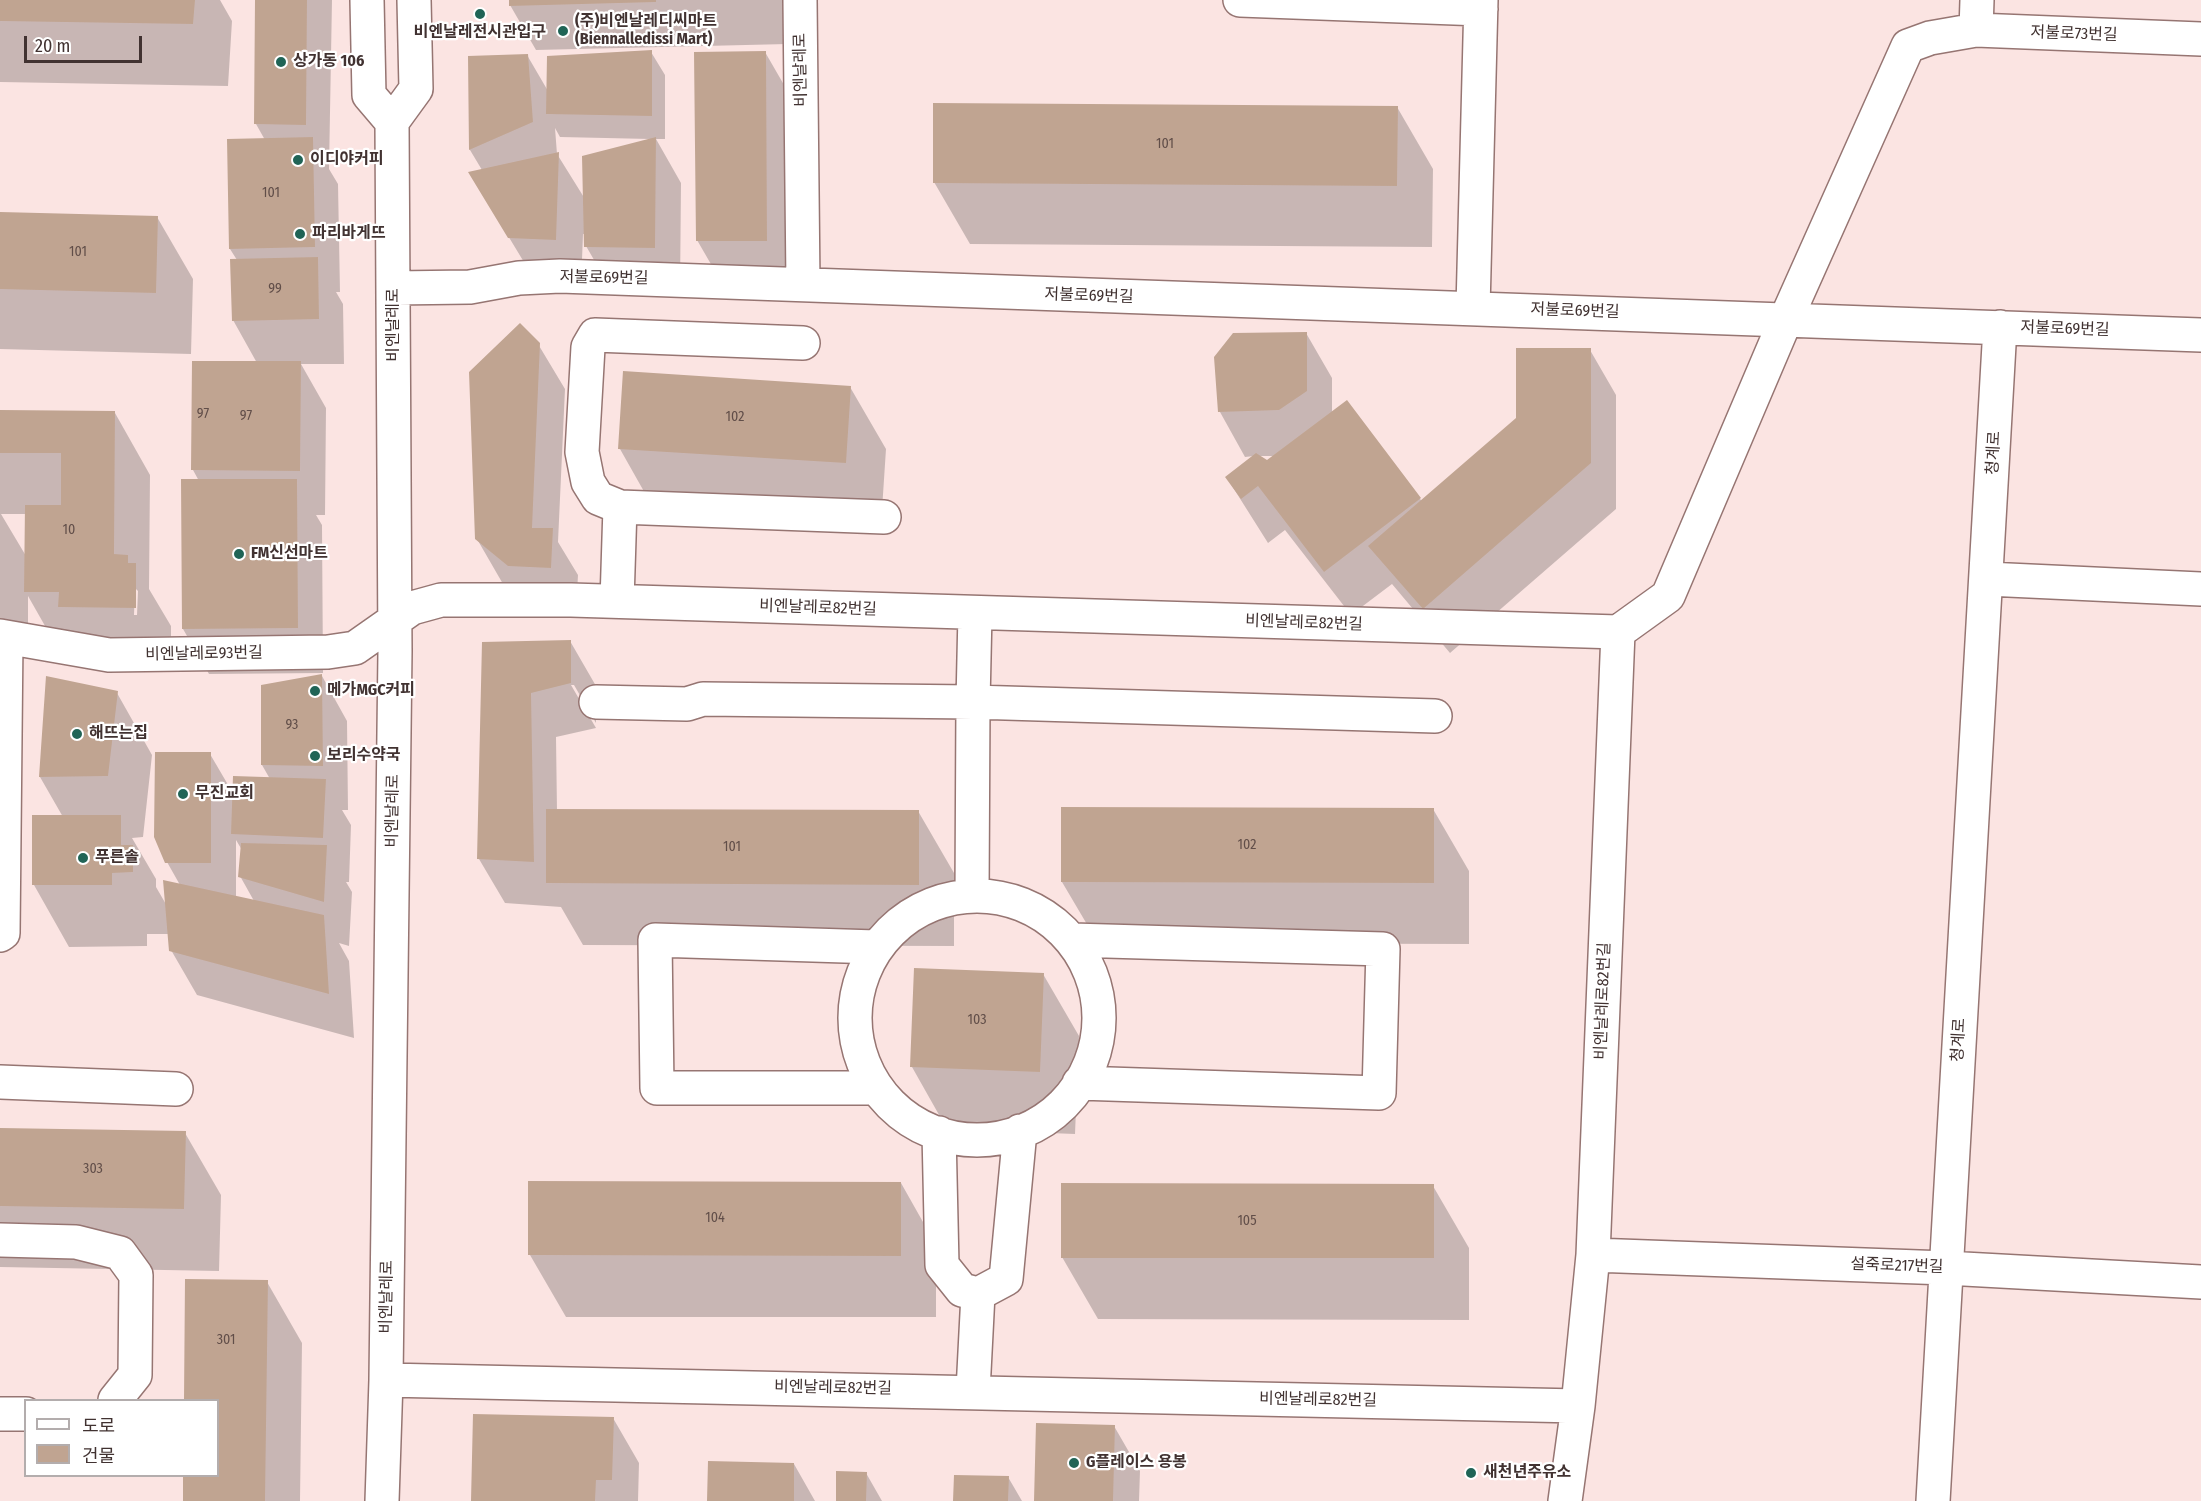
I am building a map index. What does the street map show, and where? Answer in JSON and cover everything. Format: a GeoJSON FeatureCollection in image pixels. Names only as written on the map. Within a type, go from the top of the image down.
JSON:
{"type":"FeatureCollection","features":[{"type":"Feature","properties":{"kind":"street"},"geometry":{"type":"LineString","coordinates":[[368,0],[369,95],[402,107]]}},
{"type":"Feature","properties":{"kind":"street"},"geometry":{"type":"LineString","coordinates":[[397,0],[402,107]]}},
{"type":"Feature","properties":{"kind":"street","name":"비엔날레로"},"geometry":{"type":"LineString","coordinates":[[382,1501],[386,1380],[395,621],[393,288],[402,107],[414,0]]}},
{"type":"Feature","properties":{"kind":"street"},"geometry":{"type":"LineString","coordinates":[[402,107],[430,67],[431,0]]}},
{"type":"Feature","properties":{"kind":"street","name":"비엔날레로"},"geometry":{"type":"LineString","coordinates":[[800,0],[802,284]]}},
{"type":"Feature","properties":{"kind":"street"},"geometry":{"type":"LineString","coordinates":[[1240,0],[1481,4],[1473,308]]}},
{"type":"Feature","properties":{"kind":"street"},"geometry":{"type":"LineString","coordinates":[[1618,632],[1668,596],[1786,319],[1908,46],[1930,39],[1977,15]]}},
{"type":"Feature","properties":{"kind":"street","name":"저불로73번길"},"geometry":{"type":"LineString","coordinates":[[1977,15],[2201,39]]}},
{"type":"Feature","properties":{"kind":"street","name":"저불로69번길"},"geometry":{"type":"LineString","coordinates":[[393,288],[470,287],[519,278],[560,276],[2201,335]]}},
{"type":"Feature","properties":{"kind":"street","name":"청계로"},"geometry":{"type":"LineString","coordinates":[[1933,1501],[1988,579],[2000,327]]}},
{"type":"Feature","properties":{"kind":"street"},"geometry":{"type":"LineString","coordinates":[[802,343],[595,335],[588,347],[582,452],[588,482],[598,498],[620,507],[884,517]]}},
{"type":"Feature","properties":{"kind":"street"},"geometry":{"type":"LineString","coordinates":[[616,601],[620,507]]}},
{"type":"Feature","properties":{"kind":"street"},"geometry":{"type":"LineString","coordinates":[[1988,579],[2201,589]]}},
{"type":"Feature","properties":{"kind":"street","name":"비엔날레로82번길"},"geometry":{"type":"LineString","coordinates":[[386,1380],[973,1391],[1578,1406],[1593,1255],[1618,632],[616,601],[441,600],[412,608],[395,621]]}},
{"type":"Feature","properties":{"kind":"street"},"geometry":{"type":"LineString","coordinates":[[972,896],[975,613]]}},
{"type":"Feature","properties":{"kind":"street","name":"비엔날레로93번길"},"geometry":{"type":"LineString","coordinates":[[0,935],[3,933],[3,637],[109,655],[328,652],[355,648],[395,621]]}},
{"type":"Feature","properties":{"kind":"street"},"geometry":{"type":"LineString","coordinates":[[596,702],[687,704],[703,699],[974,702],[1435,716]]}},
{"type":"Feature","properties":{"kind":"street"},"geometry":{"type":"LineString","coordinates":[[972,896],[1010,900],[1044,915],[1072,940],[1091,973],[1100,1014],[1094,1056],[1074,1094],[1042,1122],[1020,1131],[1002,1138],[960,1140],[919,1127],[885,1101],[863,1065],[854,1023],[859,981],[876,947],[902,921],[935,903],[972,896]]}},
{"type":"Feature","properties":{"kind":"street"},"geometry":{"type":"LineString","coordinates":[[876,947],[655,940],[657,1088],[877,1088]]}},
{"type":"Feature","properties":{"kind":"street"},"geometry":{"type":"LineString","coordinates":[[1072,940],[1383,949],[1379,1093],[1079,1083]]}},
{"type":"Feature","properties":{"kind":"street"},"geometry":{"type":"LineString","coordinates":[[0,1082],[176,1089]]}},
{"type":"Feature","properties":{"kind":"street"},"geometry":{"type":"LineString","coordinates":[[939,1133],[942,1265],[962,1290],[978,1294],[1006,1279],[1020,1131]]}},
{"type":"Feature","properties":{"kind":"street"},"geometry":{"type":"LineString","coordinates":[[0,1240],[76,1242],[120,1253],[136,1275],[135,1375],[117,1399]]}},
{"type":"Feature","properties":{"kind":"street","name":"설죽로217번길"},"geometry":{"type":"LineString","coordinates":[[1593,1255],[1946,1268],[2201,1282]]}},
{"type":"Feature","properties":{"kind":"street"},"geometry":{"type":"LineString","coordinates":[[973,1391],[978,1294]]}},
{"type":"Feature","properties":{"kind":"street"},"geometry":{"type":"LineString","coordinates":[[1565,1501],[1578,1406]]}},
{"type":"Feature","properties":{"kind":"street"},"geometry":{"type":"LineString","coordinates":[[0,1414],[24,1414]]}},
{"type":"Feature","properties":{"kind":"building"},"geometry":{"type":"Polygon","coordinates":[[[0,0],[195,0],[193,24],[0,21],[0,0]]]}},
{"type":"Feature","properties":{"kind":"building","name":"상가동 106"},"geometry":{"type":"Polygon","coordinates":[[[255,0],[307,0],[306,125],[254,124],[255,0]]]}},
{"type":"Feature","properties":{"kind":"building"},"geometry":{"type":"Polygon","coordinates":[[[509,0],[656,0],[656,2],[509,6],[509,0]]]}},
{"type":"Feature","properties":{"kind":"building"},"geometry":{"type":"Polygon","coordinates":[[[652,50],[652,116],[546,114],[547,56],[652,50]]]}},
{"type":"Feature","properties":{"kind":"building"},"geometry":{"type":"Polygon","coordinates":[[[766,51],[767,241],[696,241],[694,52],[766,51]]]}},
{"type":"Feature","properties":{"kind":"building"},"geometry":{"type":"Polygon","coordinates":[[[528,54],[533,122],[469,150],[468,56],[528,54]]]}},
{"type":"Feature","properties":{"kind":"building"},"geometry":{"type":"Polygon","coordinates":[[[933,103],[1398,106],[1397,186],[933,183],[933,103]]]}},
{"type":"Feature","properties":{"kind":"building"},"geometry":{"type":"Polygon","coordinates":[[[313,137],[315,247],[229,249],[227,139],[313,137]]]}},
{"type":"Feature","properties":{"kind":"building"},"geometry":{"type":"Polygon","coordinates":[[[656,137],[655,248],[584,247],[582,156],[656,137]]]}},
{"type":"Feature","properties":{"kind":"building"},"geometry":{"type":"Polygon","coordinates":[[[559,152],[556,240],[508,238],[468,172],[559,152]]]}},
{"type":"Feature","properties":{"kind":"building"},"geometry":{"type":"Polygon","coordinates":[[[0,212],[158,216],[156,293],[0,289],[0,212]]]}},
{"type":"Feature","properties":{"kind":"building"},"geometry":{"type":"Polygon","coordinates":[[[318,257],[319,319],[232,321],[230,259],[318,257]]]}},
{"type":"Feature","properties":{"kind":"building"},"geometry":{"type":"Polygon","coordinates":[[[520,323],[540,343],[532,528],[553,528],[551,568],[508,566],[475,539],[469,372],[520,323]]]}},
{"type":"Feature","properties":{"kind":"building"},"geometry":{"type":"Polygon","coordinates":[[[1307,332],[1307,391],[1279,410],[1218,412],[1214,357],[1233,333],[1307,332]]]}},
{"type":"Feature","properties":{"kind":"building"},"geometry":{"type":"Polygon","coordinates":[[[1516,348],[1591,348],[1591,463],[1423,609],[1368,546],[1516,418],[1516,348]]]}},
{"type":"Feature","properties":{"kind":"building"},"geometry":{"type":"Polygon","coordinates":[[[192,361],[301,361],[300,471],[191,470],[192,361]]]}},
{"type":"Feature","properties":{"kind":"building"},"geometry":{"type":"Polygon","coordinates":[[[623,371],[851,386],[846,463],[618,449],[623,371]]]}},
{"type":"Feature","properties":{"kind":"building"},"geometry":{"type":"Polygon","coordinates":[[[1347,400],[1421,498],[1324,572],[1258,486],[1241,499],[1225,477],[1256,453],[1267,460],[1347,400]]]}},
{"type":"Feature","properties":{"kind":"building"},"geometry":{"type":"Polygon","coordinates":[[[0,410],[115,411],[114,554],[128,555],[128,563],[136,563],[136,608],[58,607],[59,592],[24,592],[25,505],[61,505],[61,453],[0,453],[0,410]]]}},
{"type":"Feature","properties":{"kind":"building","name":"FM신선마트"},"geometry":{"type":"Polygon","coordinates":[[[181,479],[297,479],[298,628],[182,629],[181,479]]]}},
{"type":"Feature","properties":{"kind":"building"},"geometry":{"type":"Polygon","coordinates":[[[571,640],[571,683],[531,693],[534,862],[477,859],[482,642],[571,640]]]}},
{"type":"Feature","properties":{"kind":"building"},"geometry":{"type":"Polygon","coordinates":[[[322,674],[323,766],[261,765],[261,685],[322,674]]]}},
{"type":"Feature","properties":{"kind":"building","name":"해뜨는집"},"geometry":{"type":"Polygon","coordinates":[[[46,676],[118,691],[108,776],[39,777],[46,676]]]}},
{"type":"Feature","properties":{"kind":"building","name":"무진교회"},"geometry":{"type":"Polygon","coordinates":[[[155,752],[211,752],[211,863],[165,863],[154,837],[155,752]]]}},
{"type":"Feature","properties":{"kind":"building"},"geometry":{"type":"Polygon","coordinates":[[[233,776],[326,779],[323,838],[231,834],[233,776]]]}},
{"type":"Feature","properties":{"kind":"building"},"geometry":{"type":"Polygon","coordinates":[[[1061,807],[1434,808],[1434,883],[1061,882],[1061,807]]]}},
{"type":"Feature","properties":{"kind":"building"},"geometry":{"type":"Polygon","coordinates":[[[546,809],[919,810],[919,885],[546,883],[546,809]]]}},
{"type":"Feature","properties":{"kind":"building","name":"푸른솔"},"geometry":{"type":"Polygon","coordinates":[[[32,815],[121,815],[121,845],[133,845],[133,872],[112,873],[112,885],[32,885],[32,815]]]}},
{"type":"Feature","properties":{"kind":"building"},"geometry":{"type":"Polygon","coordinates":[[[241,843],[327,845],[324,902],[238,877],[241,843]]]}},
{"type":"Feature","properties":{"kind":"building"},"geometry":{"type":"Polygon","coordinates":[[[163,880],[324,915],[329,994],[169,951],[163,880]]]}},
{"type":"Feature","properties":{"kind":"building"},"geometry":{"type":"Polygon","coordinates":[[[914,968],[1044,973],[1040,1072],[910,1067],[914,968]]]}},
{"type":"Feature","properties":{"kind":"building"},"geometry":{"type":"Polygon","coordinates":[[[0,1128],[186,1131],[184,1209],[0,1206],[0,1128]]]}},
{"type":"Feature","properties":{"kind":"building"},"geometry":{"type":"Polygon","coordinates":[[[528,1181],[901,1182],[901,1256],[528,1255],[528,1181]]]}},
{"type":"Feature","properties":{"kind":"building"},"geometry":{"type":"Polygon","coordinates":[[[1061,1183],[1434,1184],[1434,1258],[1061,1258],[1061,1183]]]}},
{"type":"Feature","properties":{"kind":"building"},"geometry":{"type":"Polygon","coordinates":[[[185,1279],[268,1280],[265,1501],[183,1501],[183,1477],[219,1477],[219,1399],[184,1399],[185,1279]]]}},
{"type":"Feature","properties":{"kind":"building"},"geometry":{"type":"Polygon","coordinates":[[[473,1414],[614,1417],[612,1480],[596,1480],[595,1501],[471,1501],[473,1414]]]}},
{"type":"Feature","properties":{"kind":"building","name":"G플레이스 용봉"},"geometry":{"type":"Polygon","coordinates":[[[1036,1423],[1115,1425],[1113,1501],[1034,1501],[1036,1423]]]}},
{"type":"Feature","properties":{"kind":"building"},"geometry":{"type":"Polygon","coordinates":[[[708,1461],[794,1463],[794,1501],[707,1501],[708,1461]]]}},
{"type":"Feature","properties":{"kind":"building"},"geometry":{"type":"Polygon","coordinates":[[[836,1471],[867,1472],[866,1501],[836,1501],[836,1471]]]}},
{"type":"Feature","properties":{"kind":"building"},"geometry":{"type":"Polygon","coordinates":[[[954,1475],[1009,1476],[1008,1501],[953,1501],[954,1475]]]}},
{"type":"Feature","properties":{"kind":"place","name":"비엔날레전시관입구"},"geometry":{"type":"Point","coordinates":[480,14]}},
{"type":"Feature","properties":{"kind":"place","name":"(주)비엔날레디씨마트 (Biennalledissi Mart)"},"geometry":{"type":"Point","coordinates":[563,31]}},
{"type":"Feature","properties":{"kind":"place","name":"상가동 106"},"geometry":{"type":"Point","coordinates":[281,62]}},
{"type":"Feature","properties":{"kind":"place","name":"이디야커피"},"geometry":{"type":"Point","coordinates":[298,160]}},
{"type":"Feature","properties":{"kind":"place","name":"파리바게뜨"},"geometry":{"type":"Point","coordinates":[300,234]}},
{"type":"Feature","properties":{"kind":"place","name":"FM신선마트"},"geometry":{"type":"Point","coordinates":[239,554]}},
{"type":"Feature","properties":{"kind":"place","name":"메가MGC커피"},"geometry":{"type":"Point","coordinates":[315,691]}},
{"type":"Feature","properties":{"kind":"place","name":"해뜨는집"},"geometry":{"type":"Point","coordinates":[77,734]}},
{"type":"Feature","properties":{"kind":"place","name":"보리수약국"},"geometry":{"type":"Point","coordinates":[315,756]}},
{"type":"Feature","properties":{"kind":"place","name":"무진교회"},"geometry":{"type":"Point","coordinates":[183,794]}},
{"type":"Feature","properties":{"kind":"place","name":"푸른솔"},"geometry":{"type":"Point","coordinates":[83,858]}},
{"type":"Feature","properties":{"kind":"place","name":"G플레이스 용봉"},"geometry":{"type":"Point","coordinates":[1074,1463]}},
{"type":"Feature","properties":{"kind":"place","name":"새천년주유소"},"geometry":{"type":"Point","coordinates":[1471,1473]}}]}
